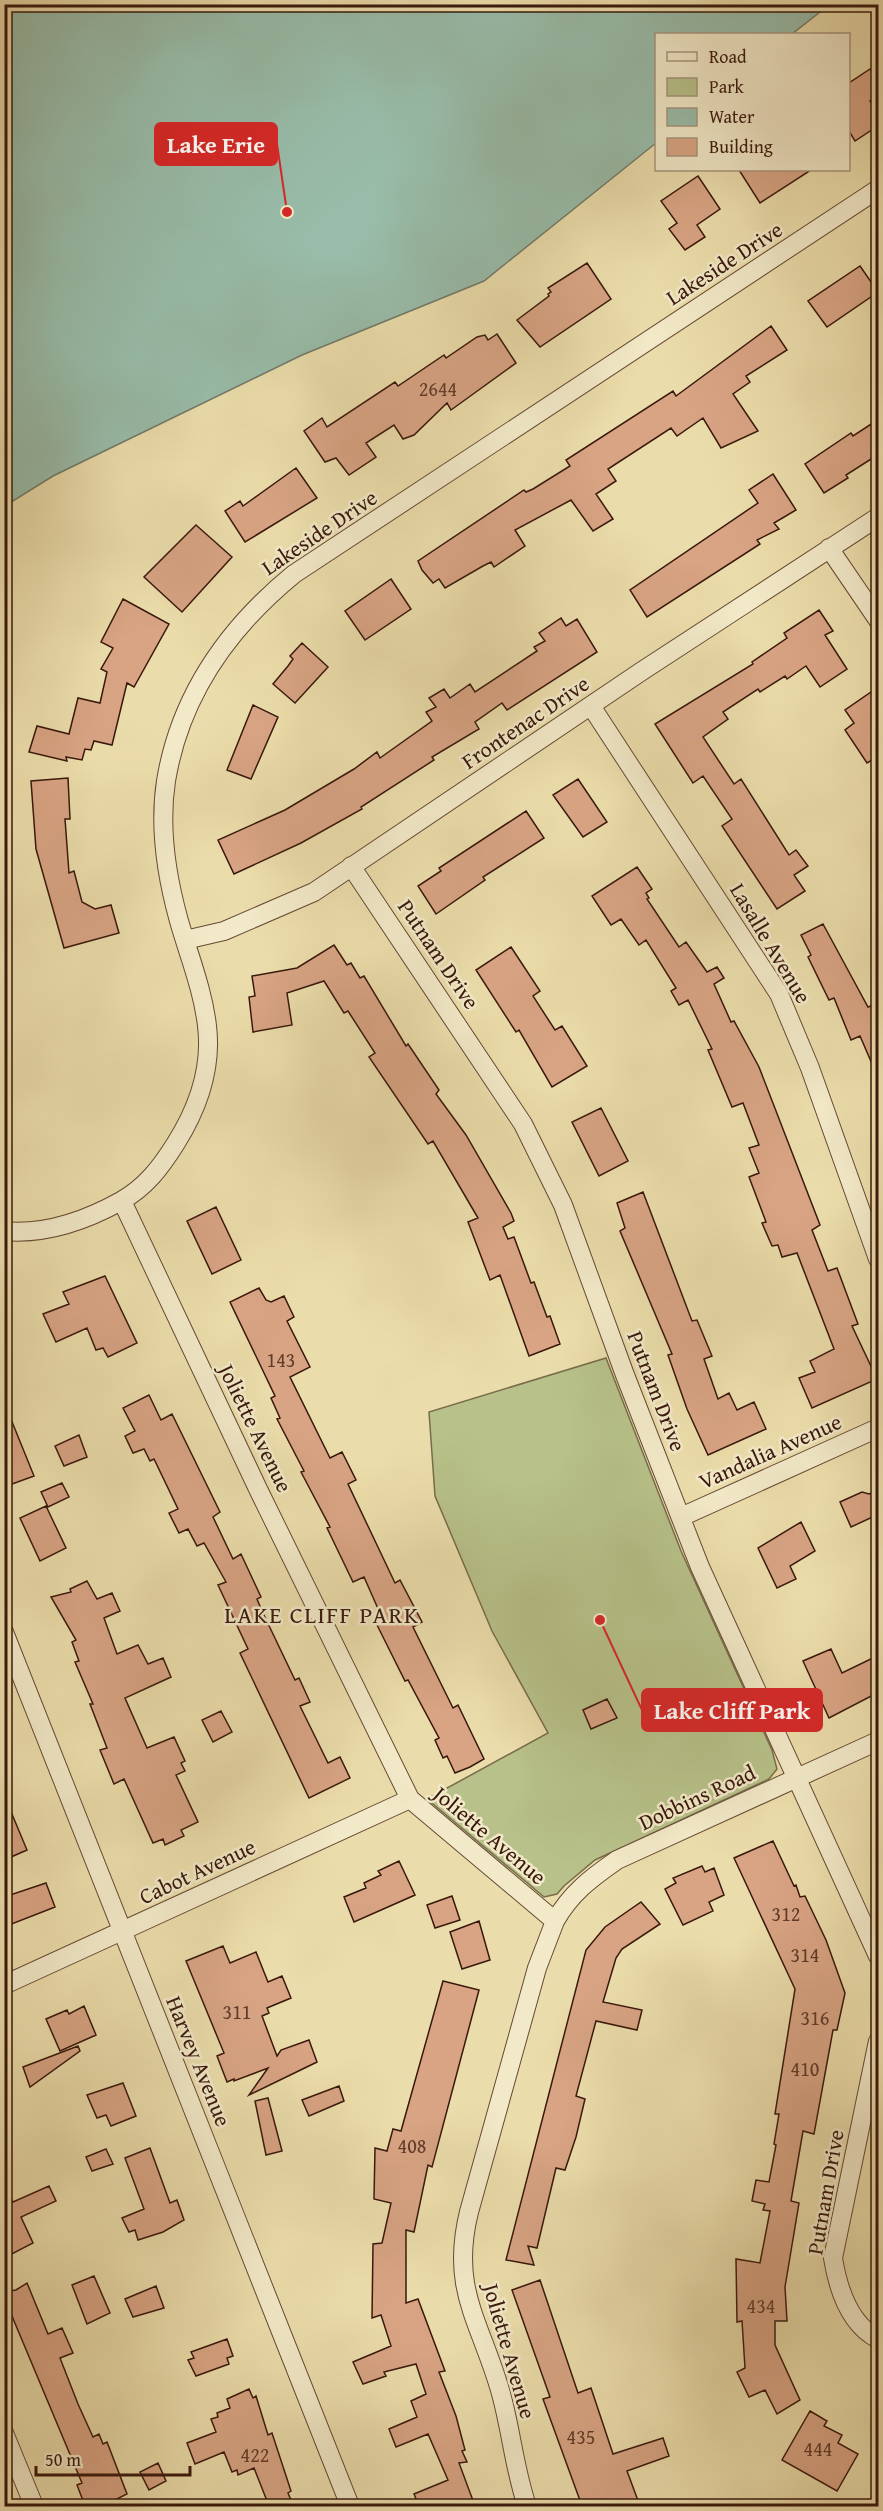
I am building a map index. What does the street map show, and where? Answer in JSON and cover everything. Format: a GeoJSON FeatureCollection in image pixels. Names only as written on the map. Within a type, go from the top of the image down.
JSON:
{"type":"FeatureCollection","features":[{"type":"Feature","properties":{"kind":"street","name":"Lakeside Drive"},"geometry":{"type":"LineString","coordinates":[[4,1231],[20,1233],[67,1226],[122,1201],[138,1191],[161,1167],[191,1118],[205,1075],[207,1028],[169,873],[164,822],[166,783],[176,735],[190,701],[209,664],[234,631],[263,599],[294,574],[879,189]]}},
{"type":"Feature","properties":{"kind":"street","name":"Frontenac Drive"},"geometry":{"type":"LineString","coordinates":[[185,940],[224,931],[314,892],[879,517]]}},
{"type":"Feature","properties":{"kind":"street"},"geometry":{"type":"LineString","coordinates":[[830,548],[879,620]]}},
{"type":"Feature","properties":{"kind":"street","name":"Lasalle Avenue"},"geometry":{"type":"LineString","coordinates":[[591,706],[779,994],[810,1068],[879,1260]]}},
{"type":"Feature","properties":{"kind":"street","name":"Putnam Drive"},"geometry":{"type":"LineString","coordinates":[[351,866],[523,1124],[545,1166],[563,1205],[700,1567],[879,1956]]}},
{"type":"Feature","properties":{"kind":"street","name":"Joliette Avenue"},"geometry":{"type":"LineString","coordinates":[[122,1201],[258,1489],[410,1799],[555,1921],[533,1979],[465,2229],[463,2246],[466,2293],[472,2316],[499,2389],[527,2506]]}},
{"type":"Feature","properties":{"kind":"street","name":"Vandalia Avenue"},"geometry":{"type":"LineString","coordinates":[[681,1517],[879,1428]]}},
{"type":"Feature","properties":{"kind":"street","name":"Harvey Avenue"},"geometry":{"type":"LineString","coordinates":[[4,1632],[350,2506]]}},
{"type":"Feature","properties":{"kind":"street","name":"Dobbins Road"},"geometry":{"type":"LineString","coordinates":[[555,1921],[568,1899],[587,1880],[617,1860],[879,1741]]}},
{"type":"Feature","properties":{"kind":"street","name":"Cabot Avenue"},"geometry":{"type":"LineString","coordinates":[[4,1985],[410,1799]]}},
{"type":"Feature","properties":{"kind":"street","name":"Putnam Drive"},"geometry":{"type":"LineString","coordinates":[[879,2041],[833,2258],[837,2278],[850,2312],[869,2334],[879,2339]]}},
{"type":"Feature","properties":{"kind":"street"},"geometry":{"type":"LineString","coordinates":[[4,2433],[34,2506]]}},
{"type":"Feature","properties":{"kind":"green space","name":"LAKE CLIFF PARK"},"geometry":{"type":"Polygon","coordinates":[[[606,1358],[681,1551],[772,1750],[777,1769],[769,1779],[595,1860],[557,1894],[544,1897],[427,1799],[548,1733],[492,1631],[435,1496],[429,1412],[606,1358]]]}},
{"type":"Feature","properties":{"kind":"water"},"geometry":{"type":"Polygon","coordinates":[[[5,4],[829,4],[793,33],[655,33],[655,144],[484,281],[302,355],[53,476],[5,506],[5,4]]]}},
{"type":"Feature","properties":{"kind":"building"},"geometry":{"type":"Polygon","coordinates":[[[870,69],[879,83],[879,96],[870,101],[879,114],[879,125],[855,141],[850,133],[850,82],[870,69]]]}},
{"type":"Feature","properties":{"kind":"building"},"geometry":{"type":"Polygon","coordinates":[[[740,171],[809,171],[760,203],[740,171]]]}},
{"type":"Feature","properties":{"kind":"building"},"geometry":{"type":"Polygon","coordinates":[[[698,176],[720,209],[697,225],[705,237],[685,250],[669,229],[677,223],[661,201],[698,176]]]}},
{"type":"Feature","properties":{"kind":"building"},"geometry":{"type":"Polygon","coordinates":[[[587,263],[611,299],[540,347],[517,320],[549,296],[551,292],[548,288],[587,263]]]}},
{"type":"Feature","properties":{"kind":"building"},"geometry":{"type":"Polygon","coordinates":[[[860,266],[878,292],[827,327],[808,301],[860,266]]]}},
{"type":"Feature","properties":{"kind":"building"},"geometry":{"type":"Polygon","coordinates":[[[771,326],[787,350],[746,376],[750,382],[733,394],[758,431],[721,448],[703,418],[677,436],[671,428],[608,469],[616,481],[596,494],[613,519],[593,531],[571,500],[515,530],[525,546],[494,567],[491,562],[445,588],[439,579],[433,583],[422,570],[418,561],[524,490],[526,492],[533,489],[570,466],[566,460],[673,391],[676,396],[771,326]]]}},
{"type":"Feature","properties":{"kind":"building"},"geometry":{"type":"Polygon","coordinates":[[[497,334],[516,363],[451,410],[447,403],[414,435],[403,439],[394,425],[366,443],[376,457],[349,475],[336,458],[325,462],[304,431],[322,418],[327,427],[395,382],[398,386],[444,355],[446,358],[477,337],[485,335],[488,340],[497,334]]]}},
{"type":"Feature","properties":{"kind":"building"},"geometry":{"type":"Polygon","coordinates":[[[879,419],[879,454],[846,475],[848,478],[824,493],[805,464],[851,433],[853,436],[879,419]]]}},
{"type":"Feature","properties":{"kind":"building"},"geometry":{"type":"Polygon","coordinates":[[[296,468],[317,498],[245,542],[225,511],[240,501],[243,506],[296,468]]]}},
{"type":"Feature","properties":{"kind":"building"},"geometry":{"type":"Polygon","coordinates":[[[773,474],[796,510],[774,523],[779,529],[757,540],[760,544],[647,617],[630,590],[758,503],[749,490],[773,474]]]}},
{"type":"Feature","properties":{"kind":"building"},"geometry":{"type":"Polygon","coordinates":[[[196,525],[232,557],[182,612],[144,577],[196,525]]]}},
{"type":"Feature","properties":{"kind":"building"},"geometry":{"type":"Polygon","coordinates":[[[391,579],[411,609],[365,640],[345,611],[391,579]]]}},
{"type":"Feature","properties":{"kind":"building"},"geometry":{"type":"Polygon","coordinates":[[[123,599],[169,624],[134,687],[127,683],[112,745],[94,741],[91,750],[85,749],[82,760],[66,757],[67,761],[29,752],[37,726],[69,734],[78,698],[100,703],[107,672],[101,669],[113,648],[101,642],[123,599]]]}},
{"type":"Feature","properties":{"kind":"building"},"geometry":{"type":"Polygon","coordinates":[[[819,610],[833,631],[825,635],[847,669],[820,687],[806,666],[787,679],[785,676],[760,692],[758,689],[723,712],[728,719],[703,737],[734,784],[741,779],[789,855],[796,850],[808,866],[794,875],[805,891],[777,909],[722,826],[732,819],[703,776],[693,783],[655,724],[753,664],[752,662],[787,638],[784,633],[819,610]]]}},
{"type":"Feature","properties":{"kind":"building"},"geometry":{"type":"Polygon","coordinates":[[[561,618],[566,626],[577,619],[597,652],[507,710],[502,703],[475,722],[479,729],[432,757],[434,760],[361,807],[362,809],[301,843],[234,874],[218,840],[285,810],[354,769],[377,752],[380,758],[432,721],[426,712],[436,707],[429,698],[444,689],[450,698],[470,684],[475,692],[537,651],[534,647],[545,641],[539,633],[561,618]]]}},
{"type":"Feature","properties":{"kind":"building"},"geometry":{"type":"Polygon","coordinates":[[[302,643],[328,667],[295,703],[273,684],[293,659],[290,656],[302,643]]]}},
{"type":"Feature","properties":{"kind":"building"},"geometry":{"type":"Polygon","coordinates":[[[871,692],[879,702],[879,756],[867,763],[845,730],[854,723],[845,710],[871,692]]]}},
{"type":"Feature","properties":{"kind":"building"},"geometry":{"type":"Polygon","coordinates":[[[253,705],[278,717],[251,779],[227,770],[253,705]]]}},
{"type":"Feature","properties":{"kind":"building"},"geometry":{"type":"Polygon","coordinates":[[[68,778],[70,819],[65,819],[69,873],[74,871],[82,902],[95,909],[111,905],[119,933],[64,948],[36,849],[31,781],[68,778]]]}},
{"type":"Feature","properties":{"kind":"building"},"geometry":{"type":"Polygon","coordinates":[[[578,779],[607,822],[583,837],[553,795],[578,779]]]}},
{"type":"Feature","properties":{"kind":"building"},"geometry":{"type":"Polygon","coordinates":[[[526,811],[544,838],[483,877],[485,880],[436,914],[418,886],[441,871],[439,868],[526,811]]]}},
{"type":"Feature","properties":{"kind":"building"},"geometry":{"type":"Polygon","coordinates":[[[637,867],[652,889],[646,893],[649,898],[647,899],[679,947],[686,942],[707,972],[717,967],[724,978],[714,984],[731,1022],[734,1021],[759,1067],[820,1225],[812,1230],[828,1271],[837,1268],[858,1324],[852,1326],[877,1379],[812,1408],[799,1378],[815,1372],[810,1361],[834,1349],[797,1253],[782,1257],[778,1245],[772,1246],[762,1223],[766,1222],[749,1177],[759,1173],[749,1148],[759,1145],[743,1103],[732,1107],[708,1050],[712,1049],[688,1000],[679,1005],[671,991],[676,988],[646,940],[639,945],[621,919],[611,925],[592,896],[637,867]]]}},
{"type":"Feature","properties":{"kind":"building"},"geometry":{"type":"Polygon","coordinates":[[[823,924],[868,1007],[879,1003],[879,1080],[860,1036],[851,1040],[834,998],[829,1000],[808,957],[811,955],[801,935],[823,924]]]}},
{"type":"Feature","properties":{"kind":"building"},"geometry":{"type":"Polygon","coordinates":[[[334,945],[347,965],[351,963],[360,978],[364,976],[406,1046],[408,1044],[439,1090],[436,1094],[466,1135],[511,1213],[514,1221],[503,1227],[508,1239],[514,1237],[531,1283],[534,1282],[560,1344],[529,1356],[500,1275],[490,1280],[468,1222],[478,1218],[433,1141],[428,1144],[369,1057],[375,1053],[348,1011],[344,1013],[324,981],[287,993],[292,1025],[253,1032],[249,997],[255,996],[252,976],[297,968],[334,945]]]}},
{"type":"Feature","properties":{"kind":"building"},"geometry":{"type":"Polygon","coordinates":[[[511,947],[540,991],[533,996],[555,1030],[562,1026],[587,1066],[552,1087],[519,1030],[516,1032],[476,970],[511,947]]]}},
{"type":"Feature","properties":{"kind":"building"},"geometry":{"type":"Polygon","coordinates":[[[601,1108],[628,1161],[599,1176],[572,1122],[601,1108]]]}},
{"type":"Feature","properties":{"kind":"building"},"geometry":{"type":"Polygon","coordinates":[[[643,1192],[692,1321],[697,1320],[712,1356],[704,1359],[718,1399],[729,1393],[737,1410],[754,1402],[766,1429],[708,1455],[687,1409],[668,1355],[672,1354],[620,1231],[625,1228],[617,1203],[643,1192]]]}},
{"type":"Feature","properties":{"kind":"building"},"geometry":{"type":"Polygon","coordinates":[[[216,1207],[241,1260],[212,1274],[187,1221],[216,1207]]]}},
{"type":"Feature","properties":{"kind":"building"},"geometry":{"type":"Polygon","coordinates":[[[105,1276],[137,1343],[108,1357],[103,1348],[96,1350],[87,1328],[56,1342],[43,1314],[69,1304],[63,1292],[105,1276]]]}},
{"type":"Feature","properties":{"kind":"building"},"geometry":{"type":"Polygon","coordinates":[[[259,1288],[266,1300],[271,1302],[284,1296],[294,1317],[287,1321],[310,1367],[290,1377],[330,1458],[342,1452],[356,1480],[348,1484],[395,1583],[400,1580],[422,1622],[413,1627],[453,1708],[458,1705],[484,1759],[470,1767],[455,1773],[447,1756],[443,1758],[435,1740],[439,1738],[408,1680],[405,1681],[376,1623],[383,1620],[364,1577],[353,1582],[327,1528],[330,1527],[301,1472],[304,1471],[277,1419],[280,1418],[271,1398],[275,1396],[230,1302],[259,1288]]]}},
{"type":"Feature","properties":{"kind":"building"},"geometry":{"type":"Polygon","coordinates":[[[149,1395],[161,1420],[172,1414],[220,1512],[213,1517],[233,1559],[241,1554],[261,1597],[257,1599],[262,1611],[295,1680],[299,1678],[310,1702],[300,1706],[328,1763],[340,1757],[350,1778],[309,1798],[240,1653],[248,1649],[218,1585],[226,1582],[204,1543],[197,1546],[188,1529],[179,1533],[169,1513],[178,1509],[154,1459],[150,1461],[144,1449],[133,1453],[125,1436],[135,1431],[123,1408],[149,1395]]]}},
{"type":"Feature","properties":{"kind":"building"},"geometry":{"type":"Polygon","coordinates":[[[4,1402],[34,1476],[4,1487],[4,1402]]]}},
{"type":"Feature","properties":{"kind":"building"},"geometry":{"type":"Polygon","coordinates":[[[79,1435],[87,1457],[64,1466],[55,1446],[79,1435]]]}},
{"type":"Feature","properties":{"kind":"building"},"geometry":{"type":"Polygon","coordinates":[[[62,1483],[69,1497],[48,1507],[41,1492],[62,1483]]]}},
{"type":"Feature","properties":{"kind":"building"},"geometry":{"type":"Polygon","coordinates":[[[879,1490],[879,1514],[851,1527],[840,1502],[862,1492],[869,1494],[879,1490]]]}},
{"type":"Feature","properties":{"kind":"building"},"geometry":{"type":"Polygon","coordinates":[[[46,1506],[66,1548],[40,1561],[20,1518],[46,1506]]]}},
{"type":"Feature","properties":{"kind":"building"},"geometry":{"type":"Polygon","coordinates":[[[801,1522],[815,1551],[790,1566],[796,1579],[777,1588],[758,1548],[801,1522]]]}},
{"type":"Feature","properties":{"kind":"building"},"geometry":{"type":"Polygon","coordinates":[[[87,1581],[97,1599],[112,1593],[120,1611],[104,1618],[117,1654],[138,1645],[148,1664],[163,1658],[171,1677],[125,1698],[147,1748],[174,1737],[185,1761],[181,1763],[185,1771],[176,1775],[198,1822],[181,1830],[184,1836],[165,1845],[163,1839],[153,1843],[124,1779],[114,1784],[100,1750],[107,1748],[90,1704],[93,1704],[75,1662],[79,1661],[72,1642],[76,1640],[51,1597],[71,1592],[70,1589],[87,1581]]]}},
{"type":"Feature","properties":{"kind":"building"},"geometry":{"type":"Polygon","coordinates":[[[831,1649],[842,1673],[879,1655],[879,1692],[829,1718],[803,1661],[831,1649]]]}},
{"type":"Feature","properties":{"kind":"building"},"geometry":{"type":"Polygon","coordinates":[[[607,1699],[617,1718],[591,1729],[583,1710],[607,1699]]]}},
{"type":"Feature","properties":{"kind":"building"},"geometry":{"type":"Polygon","coordinates":[[[221,1711],[232,1732],[213,1742],[202,1720],[221,1711]]]}},
{"type":"Feature","properties":{"kind":"building"},"geometry":{"type":"Polygon","coordinates":[[[4,1795],[27,1850],[4,1860],[4,1795]]]}},
{"type":"Feature","properties":{"kind":"building"},"geometry":{"type":"Polygon","coordinates":[[[773,1841],[794,1886],[796,1885],[800,1897],[805,1896],[826,1940],[845,1993],[837,2030],[833,2030],[814,2134],[803,2131],[791,2201],[799,2203],[785,2287],[787,2321],[775,2321],[775,2345],[800,2400],[777,2414],[765,2390],[749,2397],[737,2372],[745,2368],[742,2321],[737,2322],[736,2259],[760,2263],[770,2211],[763,2210],[765,2204],[752,2201],[756,2180],[769,2182],[779,2114],[775,2114],[795,1989],[734,1858],[773,1841]]]}},
{"type":"Feature","properties":{"kind":"building"},"geometry":{"type":"Polygon","coordinates":[[[399,1861],[415,1895],[354,1922],[344,1897],[366,1888],[364,1883],[381,1875],[378,1871],[399,1861]]]}},
{"type":"Feature","properties":{"kind":"building"},"geometry":{"type":"Polygon","coordinates":[[[702,1866],[705,1872],[714,1868],[724,1895],[709,1902],[713,1911],[683,1925],[665,1889],[676,1883],[673,1878],[702,1866]]]}},
{"type":"Feature","properties":{"kind":"building"},"geometry":{"type":"Polygon","coordinates":[[[46,1883],[55,1907],[4,1927],[4,1897],[46,1883]]]}},
{"type":"Feature","properties":{"kind":"building"},"geometry":{"type":"Polygon","coordinates":[[[452,1896],[460,1920],[435,1928],[427,1905],[452,1896]]]}},
{"type":"Feature","properties":{"kind":"building"},"geometry":{"type":"Polygon","coordinates":[[[641,1902],[660,1924],[622,1949],[616,1958],[603,2002],[642,2010],[637,2030],[596,2021],[576,2096],[585,2099],[576,2137],[565,2170],[556,2168],[537,2248],[528,2246],[534,2265],[506,2260],[586,1950],[605,1927],[641,1902]]]}},
{"type":"Feature","properties":{"kind":"building"},"geometry":{"type":"Polygon","coordinates":[[[479,1921],[490,1960],[462,1969],[450,1932],[479,1921]]]}},
{"type":"Feature","properties":{"kind":"building"},"geometry":{"type":"Polygon","coordinates":[[[223,1946],[230,1963],[256,1952],[268,1982],[282,1976],[291,1998],[267,2008],[269,2013],[262,2016],[277,2056],[281,2050],[309,2040],[317,2062],[249,2095],[268,2068],[227,2082],[217,2056],[224,2053],[186,1961],[223,1946]]]}},
{"type":"Feature","properties":{"kind":"building"},"geometry":{"type":"Polygon","coordinates":[[[443,1981],[479,1990],[432,2167],[428,2165],[414,2232],[406,2230],[406,2303],[418,2299],[445,2371],[439,2372],[456,2416],[465,2450],[462,2451],[467,2462],[459,2463],[475,2506],[419,2506],[414,2494],[448,2480],[428,2434],[396,2447],[389,2429],[417,2417],[411,2401],[426,2394],[416,2364],[384,2372],[386,2376],[363,2384],[353,2362],[391,2346],[381,2315],[372,2318],[373,2244],[382,2243],[391,2203],[374,2199],[375,2148],[387,2151],[393,2129],[401,2131],[443,1981]]]}},
{"type":"Feature","properties":{"kind":"building"},"geometry":{"type":"Polygon","coordinates":[[[84,2006],[96,2035],[60,2051],[46,2019],[67,2010],[69,2014],[84,2006]]]}},
{"type":"Feature","properties":{"kind":"building"},"geometry":{"type":"Polygon","coordinates":[[[78,2046],[80,2051],[30,2087],[23,2067],[78,2046]]]}},
{"type":"Feature","properties":{"kind":"building"},"geometry":{"type":"Polygon","coordinates":[[[123,2083],[136,2116],[111,2126],[106,2115],[97,2118],[87,2095],[123,2083]]]}},
{"type":"Feature","properties":{"kind":"building"},"geometry":{"type":"Polygon","coordinates":[[[339,2086],[344,2101],[309,2116],[302,2100],[339,2086]]]}},
{"type":"Feature","properties":{"kind":"building"},"geometry":{"type":"Polygon","coordinates":[[[268,2098],[282,2151],[266,2155],[255,2101],[268,2098]]]}},
{"type":"Feature","properties":{"kind":"building"},"geometry":{"type":"Polygon","coordinates":[[[150,2148],[170,2203],[177,2200],[184,2220],[163,2232],[138,2240],[135,2230],[129,2232],[122,2218],[144,2209],[125,2158],[150,2148]]]}},
{"type":"Feature","properties":{"kind":"building"},"geometry":{"type":"Polygon","coordinates":[[[106,2149],[113,2164],[92,2171],[86,2157],[106,2149]]]}},
{"type":"Feature","properties":{"kind":"building"},"geometry":{"type":"Polygon","coordinates":[[[4,2184],[13,2202],[49,2186],[56,2201],[21,2217],[33,2243],[4,2258],[4,2184]]]}},
{"type":"Feature","properties":{"kind":"building"},"geometry":{"type":"Polygon","coordinates":[[[94,2276],[110,2313],[87,2324],[72,2285],[94,2276]]]}},
{"type":"Feature","properties":{"kind":"building"},"geometry":{"type":"Polygon","coordinates":[[[540,2280],[578,2393],[591,2388],[613,2454],[663,2438],[669,2456],[627,2471],[640,2506],[582,2506],[543,2399],[550,2397],[512,2290],[540,2280]]]}},
{"type":"Feature","properties":{"kind":"building"},"geometry":{"type":"Polygon","coordinates":[[[27,2283],[48,2334],[62,2328],[73,2353],[60,2358],[78,2404],[93,2437],[99,2434],[103,2444],[107,2442],[127,2494],[107,2504],[85,2506],[77,2485],[82,2483],[4,2297],[4,2292],[16,2290],[27,2283]]]}},
{"type":"Feature","properties":{"kind":"building"},"geometry":{"type":"Polygon","coordinates":[[[156,2286],[164,2308],[133,2317],[125,2299],[156,2286]]]}},
{"type":"Feature","properties":{"kind":"building"},"geometry":{"type":"Polygon","coordinates":[[[227,2339],[233,2356],[227,2358],[229,2364],[196,2376],[188,2360],[194,2358],[191,2352],[227,2339]]]}},
{"type":"Feature","properties":{"kind":"building"},"geometry":{"type":"Polygon","coordinates":[[[249,2389],[253,2398],[256,2396],[268,2435],[272,2433],[291,2491],[288,2493],[291,2500],[278,2506],[269,2506],[254,2468],[238,2475],[237,2470],[232,2472],[224,2452],[195,2464],[187,2443],[216,2432],[211,2419],[218,2417],[217,2413],[230,2408],[227,2399],[249,2389]]]}},
{"type":"Feature","properties":{"kind":"building"},"geometry":{"type":"Polygon","coordinates":[[[810,2411],[827,2421],[824,2426],[842,2435],[838,2443],[858,2454],[837,2491],[782,2460],[810,2411]]]}},
{"type":"Feature","properties":{"kind":"building"},"geometry":{"type":"Polygon","coordinates":[[[158,2463],[166,2481],[149,2490],[140,2472],[158,2463]]]}},
{"type":"Feature","properties":{"kind":"place","name":"Lake Erie"},"geometry":{"type":"Point","coordinates":[287,212]}},
{"type":"Feature","properties":{"kind":"place","name":"Lake Cliff Park"},"geometry":{"type":"Point","coordinates":[600,1620]}},
{"type":"Feature","properties":{"kind":"district","name":"LAKE CLIFF PARK"},"geometry":{"type":"Point","coordinates":[322,1614]}}]}
